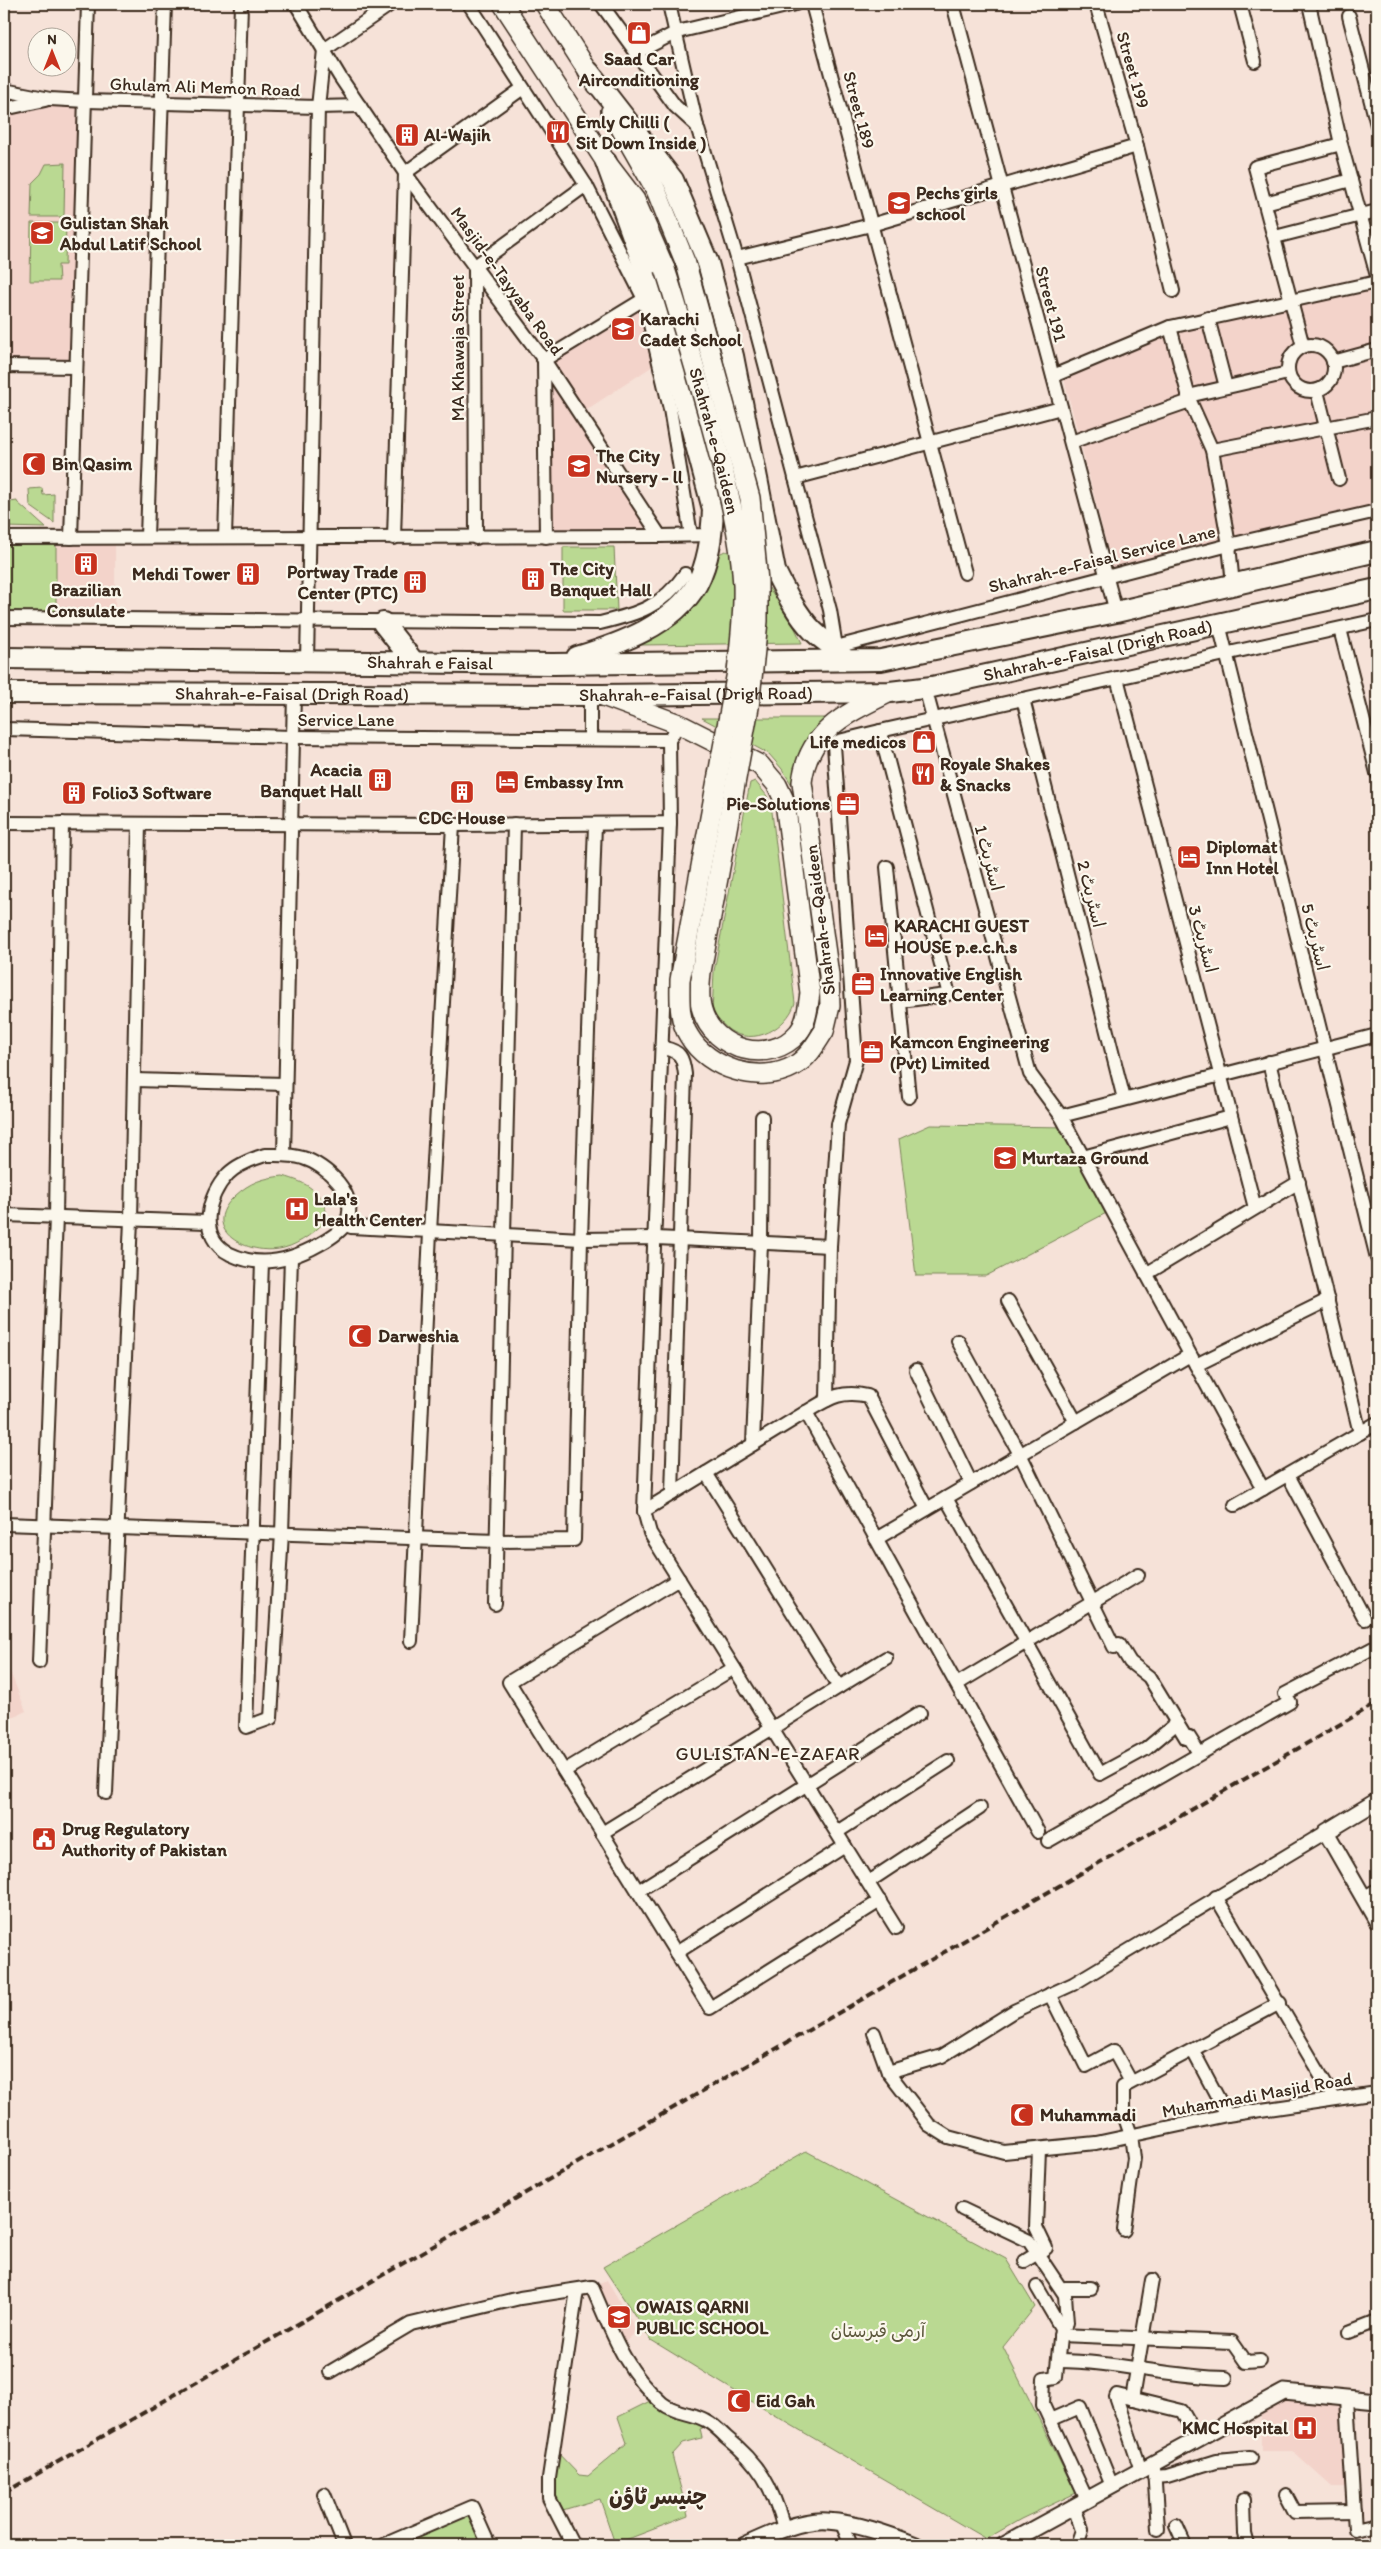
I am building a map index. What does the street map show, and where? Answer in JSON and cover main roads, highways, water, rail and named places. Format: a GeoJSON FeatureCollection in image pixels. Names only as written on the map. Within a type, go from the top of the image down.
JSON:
{"type":"FeatureCollection","features":[{"type":"Feature","properties":{"kind":"highway"},"geometry":{"type":"LineString","coordinates":[[589,72],[673,180],[695,230],[708,263],[732,356],[775,571],[791,600],[813,630],[840,653]]}},
{"type":"Feature","properties":{"kind":"highway"},"geometry":{"type":"LineString","coordinates":[[553,664],[603,649],[633,636],[662,620],[682,603],[696,585],[704,566],[712,535],[713,509],[661,314],[606,162]]}},
{"type":"Feature","properties":{"kind":"highway"},"geometry":{"type":"LineString","coordinates":[[712,535],[726,545],[746,548],[758,544],[767,534]]}},
{"type":"Feature","properties":{"kind":"highway","name":"Shahrah-e-Faisal (Drigh Road)"},"geometry":{"type":"LineString","coordinates":[[553,664],[840,653],[881,660],[1116,612],[1377,552]]}},
{"type":"Feature","properties":{"kind":"highway","name":"Shahrah-e-Faisal (Drigh Road)"},"geometry":{"type":"LineString","coordinates":[[4,693],[596,695],[890,692],[924,688],[1377,589]]}},
{"type":"Feature","properties":{"kind":"highway"},"geometry":{"type":"LineString","coordinates":[[382,623],[413,661]]}},
{"type":"Feature","properties":{"kind":"highway","name":"Shahrah-e-Faisal (Drigh Road)"},"geometry":{"type":"LineString","coordinates":[[4,658],[307,661]]}},
{"type":"Feature","properties":{"kind":"highway","name":"Shahrah e Faisal"},"geometry":{"type":"LineString","coordinates":[[307,661],[553,664]]}},
{"type":"Feature","properties":{"kind":"main road","name":"Shahrah-e-Qaideen"},"geometry":{"type":"LineString","coordinates":[[503,4],[606,162],[635,200],[665,269],[683,324],[730,496],[739,545],[743,586],[737,672],[680,980],[680,1011],[688,1036],[704,1055],[728,1069],[773,1072],[794,1066],[813,1049],[824,1031],[830,1006],[829,975],[802,782],[804,765],[820,736],[853,711],[890,692]]}},
{"type":"Feature","properties":{"kind":"main road","name":"Shahrah-e-Qaideen"},"geometry":{"type":"LineString","coordinates":[[545,4],[589,72],[656,190],[686,264],[750,498],[758,581],[758,621],[748,707],[701,972],[701,1010],[708,1026],[723,1041],[740,1049],[763,1051],[782,1047],[799,1033],[808,1012],[810,993],[789,826],[785,802],[777,785],[760,765],[674,732],[596,695]]}},
{"type":"Feature","properties":{"kind":"railway"},"geometry":{"type":"LineString","coordinates":[[4,2493],[1377,1703]]}},
{"type":"Feature","properties":{"kind":"place","name":"Saad Car Airconditioning"},"geometry":{"type":"Point","coordinates":[639,33]}},
{"type":"Feature","properties":{"kind":"place","name":"Emly Chilli ( Sit Down Inside )"},"geometry":{"type":"Point","coordinates":[558,132]}},
{"type":"Feature","properties":{"kind":"place","name":"Al-Wajih"},"geometry":{"type":"Point","coordinates":[407,135]}},
{"type":"Feature","properties":{"kind":"place","name":"Pechs girls school"},"geometry":{"type":"Point","coordinates":[899,203]}},
{"type":"Feature","properties":{"kind":"place","name":"Gulistan Shah Abdul Latif School"},"geometry":{"type":"Point","coordinates":[42,233]}},
{"type":"Feature","properties":{"kind":"place","name":"Karachi Cadet School"},"geometry":{"type":"Point","coordinates":[623,329]}},
{"type":"Feature","properties":{"kind":"place","name":"Bin Qasim"},"geometry":{"type":"Point","coordinates":[34,464]}},
{"type":"Feature","properties":{"kind":"place","name":"The City Nursery - ll"},"geometry":{"type":"Point","coordinates":[579,466]}},
{"type":"Feature","properties":{"kind":"place","name":"Brazilian Consulate"},"geometry":{"type":"Point","coordinates":[86,564]}},
{"type":"Feature","properties":{"kind":"place","name":"Mehdi Tower"},"geometry":{"type":"Point","coordinates":[248,574]}},
{"type":"Feature","properties":{"kind":"place","name":"The City Banquet Hall"},"geometry":{"type":"Point","coordinates":[533,579]}},
{"type":"Feature","properties":{"kind":"place","name":"Portway Trade Center (PTC)"},"geometry":{"type":"Point","coordinates":[415,582]}},
{"type":"Feature","properties":{"kind":"place","name":"Life medicos"},"geometry":{"type":"Point","coordinates":[924,742]}},
{"type":"Feature","properties":{"kind":"place","name":"Royale Shakes & Snacks"},"geometry":{"type":"Point","coordinates":[923,774]}},
{"type":"Feature","properties":{"kind":"place","name":"Acacia Banquet Hall"},"geometry":{"type":"Point","coordinates":[380,780]}},
{"type":"Feature","properties":{"kind":"place","name":"Embassy Inn"},"geometry":{"type":"Point","coordinates":[507,782]}},
{"type":"Feature","properties":{"kind":"place","name":"CDC House"},"geometry":{"type":"Point","coordinates":[462,792]}},
{"type":"Feature","properties":{"kind":"place","name":"Folio3 Software"},"geometry":{"type":"Point","coordinates":[74,793]}},
{"type":"Feature","properties":{"kind":"place","name":"Pie-Solutions"},"geometry":{"type":"Point","coordinates":[848,804]}},
{"type":"Feature","properties":{"kind":"place","name":"Diplomat Inn Hotel"},"geometry":{"type":"Point","coordinates":[1189,857]}},
{"type":"Feature","properties":{"kind":"place","name":"KARACHI GUEST HOUSE p.e.c.h.s"},"geometry":{"type":"Point","coordinates":[876,936]}},
{"type":"Feature","properties":{"kind":"place","name":"Innovative English Learning Center"},"geometry":{"type":"Point","coordinates":[863,984]}},
{"type":"Feature","properties":{"kind":"place","name":"Kamcon Engineering (Pvt) Limited"},"geometry":{"type":"Point","coordinates":[872,1052]}},
{"type":"Feature","properties":{"kind":"place","name":"Murtaza Ground"},"geometry":{"type":"Point","coordinates":[1005,1158]}},
{"type":"Feature","properties":{"kind":"place","name":"Lala's Health Center"},"geometry":{"type":"Point","coordinates":[297,1209]}},
{"type":"Feature","properties":{"kind":"place","name":"Darweshia"},"geometry":{"type":"Point","coordinates":[360,1336]}},
{"type":"Feature","properties":{"kind":"place","name":"Drug Regulatory Authority of Pakistan"},"geometry":{"type":"Point","coordinates":[44,1839]}},
{"type":"Feature","properties":{"kind":"place","name":"Muhammadi"},"geometry":{"type":"Point","coordinates":[1022,2115]}},
{"type":"Feature","properties":{"kind":"place","name":"OWAIS QARNI PUBLIC SCHOOL"},"geometry":{"type":"Point","coordinates":[619,2317]}},
{"type":"Feature","properties":{"kind":"place","name":"Eid Gah"},"geometry":{"type":"Point","coordinates":[739,2401]}},
{"type":"Feature","properties":{"kind":"place","name":"KMC Hospital"},"geometry":{"type":"Point","coordinates":[1305,2428]}},
{"type":"Feature","properties":{"kind":"district","name":"GULISTAN-E-ZAFAR"},"geometry":{"type":"Point","coordinates":[768,1753]}},
{"type":"Feature","properties":{"kind":"district","name":"چنیسر ٹاؤن"},"geometry":{"type":"Point","coordinates":[658,2496]}},
{"type":"Feature","properties":{"kind":"park label","name":"آرمی قبرستان"},"geometry":{"type":"Point","coordinates":[878,2331]}}]}
